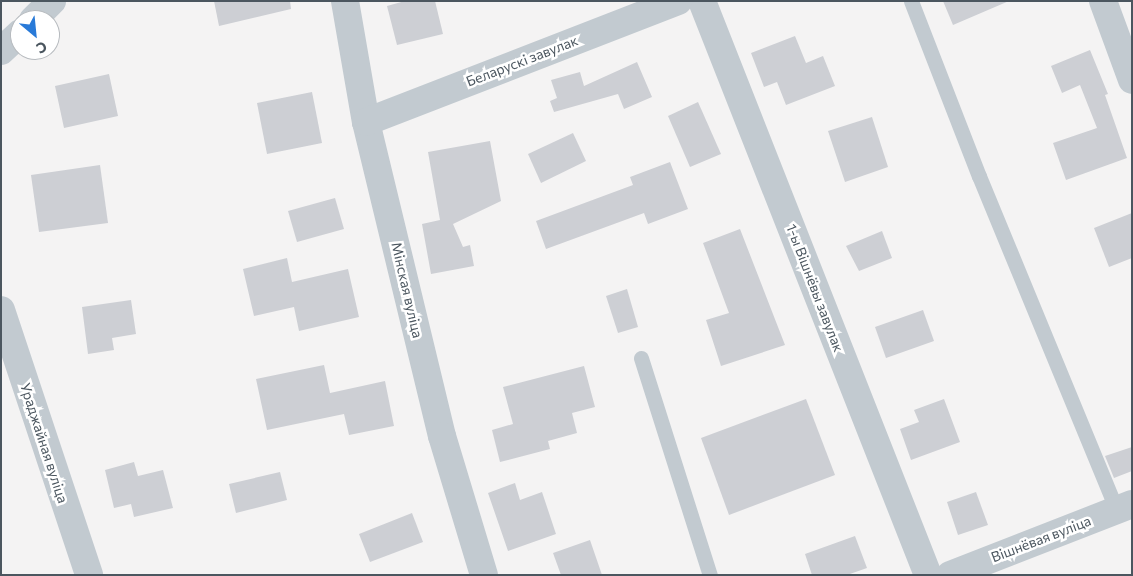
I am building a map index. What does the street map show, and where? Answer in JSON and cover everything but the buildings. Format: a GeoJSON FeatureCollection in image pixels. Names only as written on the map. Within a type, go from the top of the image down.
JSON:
{"type":"FeatureCollection","features":[{"type":"Feature","properties":{"kind":"street"},"geometry":{"type":"LineString","coordinates":[[43,10],[52,1]]}},
{"type":"Feature","properties":{"kind":"street","name":"Мінская вуліца"},"geometry":{"type":"LineString","coordinates":[[345,1],[366,122],[442,436],[484,575]]}},
{"type":"Feature","properties":{"kind":"street","name":"Беларускі завулак"},"geometry":{"type":"LineString","coordinates":[[366,122],[678,1]]}},
{"type":"Feature","properties":{"kind":"street","name":"1-ы Вішнёвы завулак"},"geometry":{"type":"LineString","coordinates":[[702,1],[928,575]]}},
{"type":"Feature","properties":{"kind":"street"},"geometry":{"type":"LineString","coordinates":[[1103,1],[1132,80]]}},
{"type":"Feature","properties":{"kind":"street","name":"Ураджайная вуліца"},"geometry":{"type":"LineString","coordinates":[[1,310],[89,575]]}},
{"type":"Feature","properties":{"kind":"street","name":"Вішнёвая вуліца"},"geometry":{"type":"LineString","coordinates":[[950,575],[1124,507]]}},
{"type":"Feature","properties":{"kind":"lane"},"geometry":{"type":"LineString","coordinates":[[911,1],[979,176],[1124,507]]}},
{"type":"Feature","properties":{"kind":"lane"},"geometry":{"type":"LineString","coordinates":[[641,358],[710,575]]}}]}
